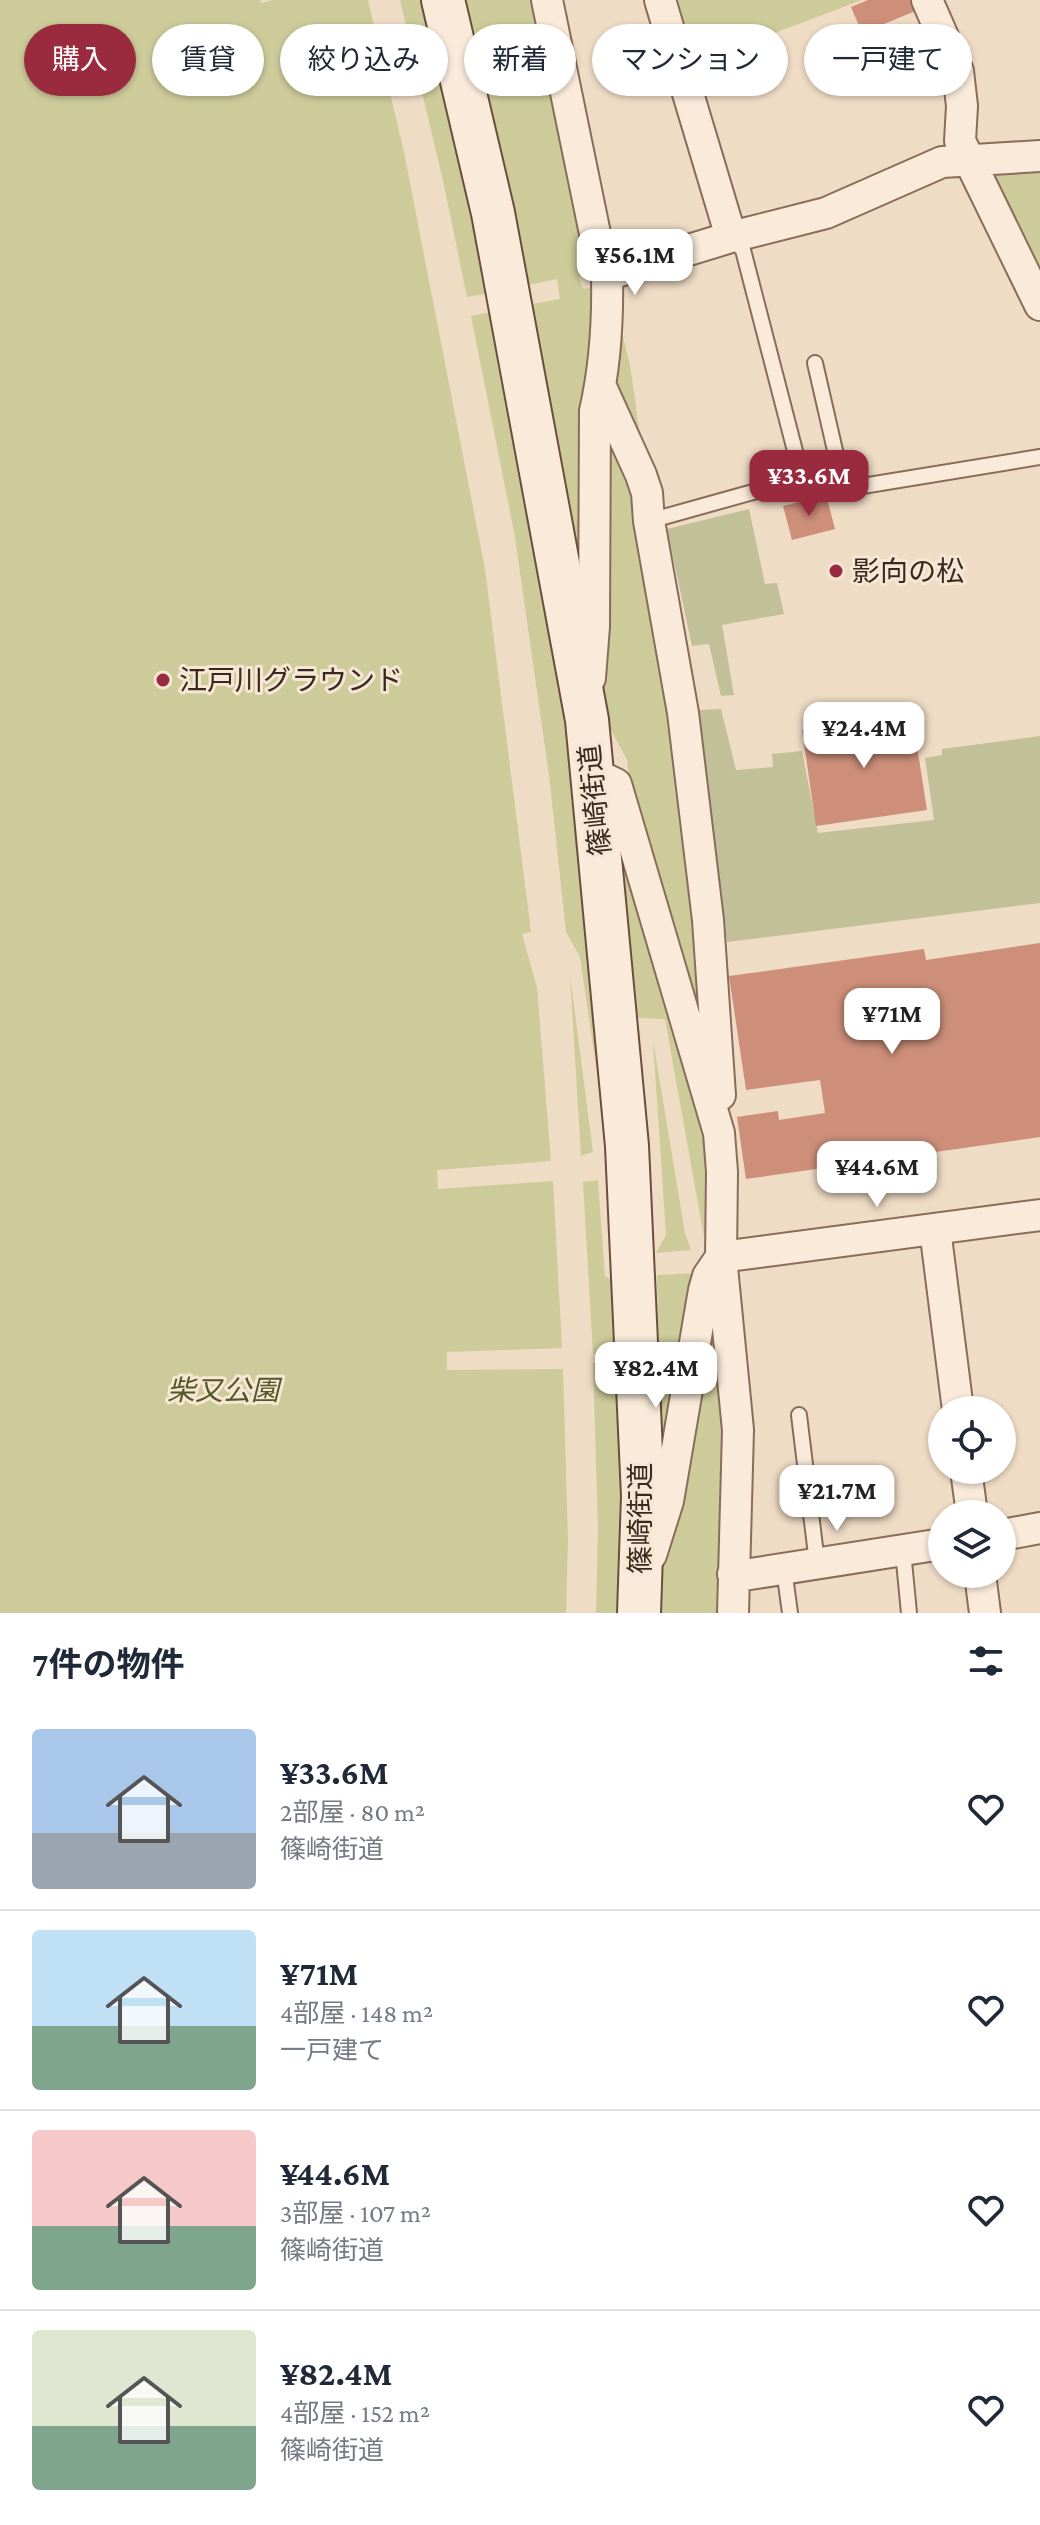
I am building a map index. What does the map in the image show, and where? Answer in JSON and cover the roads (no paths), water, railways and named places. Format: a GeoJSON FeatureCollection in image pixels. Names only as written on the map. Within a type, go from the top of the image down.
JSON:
{"type":"FeatureCollection","features":[{"type":"Feature","properties":{"kind":"main road","name":"篠崎街道"},"geometry":{"type":"LineString","coordinates":[[443,0],[493,213],[587,720],[627,1146],[643,1496],[639,1601]]}},
{"type":"Feature","properties":{"kind":"street"},"geometry":{"type":"LineString","coordinates":[[547,0],[600,258],[607,275],[601,387],[595,411],[594,626],[587,720]]}},
{"type":"Feature","properties":{"kind":"street"},"geometry":{"type":"LineString","coordinates":[[660,0],[731,237]]}},
{"type":"Feature","properties":{"kind":"street"},"geometry":{"type":"LineString","coordinates":[[927,0],[958,71],[962,106],[960,141],[967,160],[1040,305]]}},
{"type":"Feature","properties":{"kind":"street"},"geometry":{"type":"LineString","coordinates":[[607,275],[731,237],[826,213],[942,162],[1040,156]]}},
{"type":"Feature","properties":{"kind":"street"},"geometry":{"type":"LineString","coordinates":[[601,387],[647,493],[649,521],[683,713],[708,920],[721,1083],[721,1257],[738,1430],[733,1613]]}},
{"type":"Feature","properties":{"kind":"street"},"geometry":{"type":"LineString","coordinates":[[593,773],[616,784],[719,1133]]}},
{"type":"Feature","properties":{"kind":"street"},"geometry":{"type":"LineString","coordinates":[[639,1601],[668,1501],[704,1290],[708,1276],[721,1257],[1040,1215]]}},
{"type":"Feature","properties":{"kind":"street"},"geometry":{"type":"LineString","coordinates":[[935,1229],[956,1396]]}},
{"type":"Feature","properties":{"kind":"street"},"geometry":{"type":"LineString","coordinates":[[1016,1532],[1040,1528]]}},
{"type":"Feature","properties":{"kind":"street"},"geometry":{"type":"LineString","coordinates":[[733,1574],[744,1575],[928,1547]]}},
{"type":"Feature","properties":{"kind":"street"},"geometry":{"type":"LineString","coordinates":[[982,1588],[985,1613]]}},
{"type":"Feature","properties":{"kind":"lane"},"geometry":{"type":"LineString","coordinates":[[731,237],[743,250],[802,478]]}},
{"type":"Feature","properties":{"kind":"lane"},"geometry":{"type":"LineString","coordinates":[[815,363],[844,489],[1040,457]]}},
{"type":"Feature","properties":{"kind":"lane"},"geometry":{"type":"LineString","coordinates":[[649,521],[839,468]]}},
{"type":"Feature","properties":{"kind":"lane"},"geometry":{"type":"LineString","coordinates":[[799,1415],[817,1563]]}},
{"type":"Feature","properties":{"kind":"lane"},"geometry":{"type":"LineString","coordinates":[[903,1551],[909,1613]]}},
{"type":"Feature","properties":{"kind":"lane"},"geometry":{"type":"LineString","coordinates":[[784,1569],[790,1613]]}},
{"type":"Feature","properties":{"kind":"place","name":"影向の松"},"geometry":{"type":"Point","coordinates":[836,571]}},
{"type":"Feature","properties":{"kind":"place","name":"江戸川グラウンド"},"geometry":{"type":"Point","coordinates":[163,680]}},
{"type":"Feature","properties":{"kind":"park label","name":"柴又公園"},"geometry":{"type":"Point","coordinates":[223,1390]}}]}
